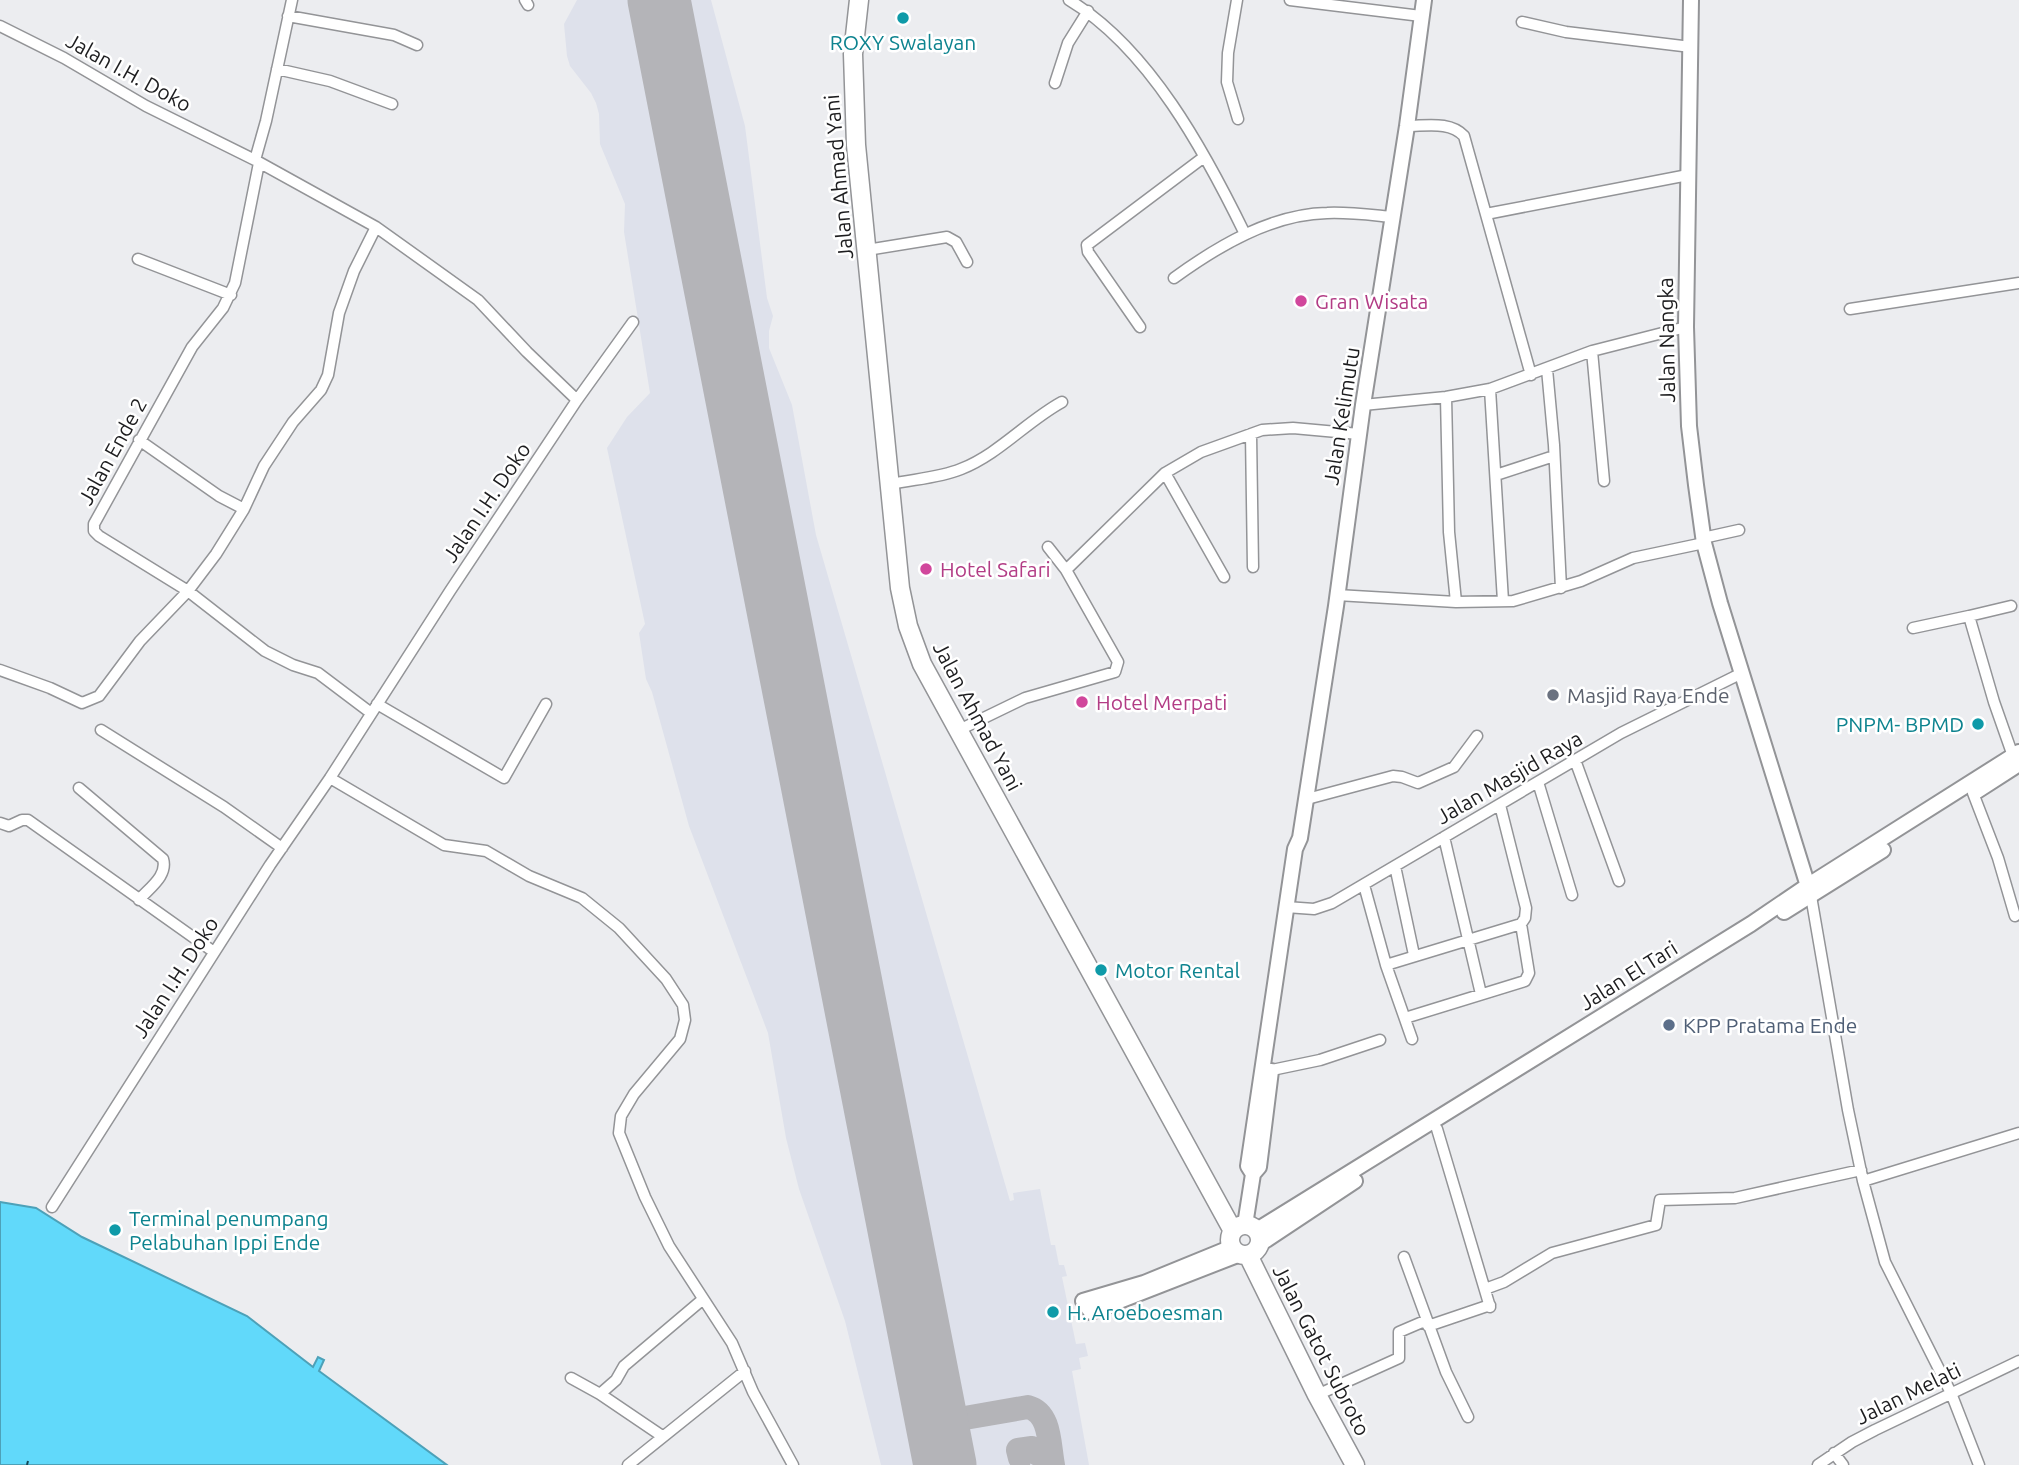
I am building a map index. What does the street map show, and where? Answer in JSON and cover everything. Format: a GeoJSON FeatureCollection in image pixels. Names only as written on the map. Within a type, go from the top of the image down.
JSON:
{"type":"FeatureCollection","features":[{"type":"Feature","properties":{"kind":"highway","name":"Jalan Ahmad Yani"},"geometry":{"type":"LineString","coordinates":[[859,0],[853,54],[854,111],[900,588],[908,626],[922,664],[1245,1241]]}},
{"type":"Feature","properties":{"kind":"highway","name":"Jalan Gatot Subroto"},"geometry":{"type":"LineString","coordinates":[[1245,1241],[1317,1395],[1355,1465]]}},
{"type":"Feature","properties":{"kind":"street","name":"Jalan Ende 2"},"geometry":{"type":"LineString","coordinates":[[292,0],[257,162],[236,283],[231,295],[192,347],[94,524],[94,531],[188,591],[265,651],[293,665],[318,673],[374,709],[505,778],[546,704]]}},
{"type":"Feature","properties":{"kind":"street"},"geometry":{"type":"LineString","coordinates":[[1069,0],[1088,12],[1124,45],[1142,67],[1185,126],[1245,234]]}},
{"type":"Feature","properties":{"kind":"street"},"geometry":{"type":"LineString","coordinates":[[1237,0],[1228,53],[1227,82],[1238,119]]}},
{"type":"Feature","properties":{"kind":"street"},"geometry":{"type":"LineString","coordinates":[[1290,0],[1421,16]]}},
{"type":"Feature","properties":{"kind":"street","name":"Jalan Kelimutu"},"geometry":{"type":"LineString","coordinates":[[1291,908],[1304,849],[1300,838],[1424,0]]}},
{"type":"Feature","properties":{"kind":"street","name":"Jalan Nangka"},"geometry":{"type":"LineString","coordinates":[[1690,0],[1686,327],[1689,426],[1704,540],[1809,890]]}},
{"type":"Feature","properties":{"kind":"street"},"geometry":{"type":"LineString","coordinates":[[1055,83],[1063,56],[1088,12]]}},
{"type":"Feature","properties":{"kind":"street"},"geometry":{"type":"LineString","coordinates":[[288,16],[394,35],[417,45]]}},
{"type":"Feature","properties":{"kind":"street"},"geometry":{"type":"LineString","coordinates":[[1522,22],[1566,33],[1690,47]]}},
{"type":"Feature","properties":{"kind":"street","name":"Jalan I.H. Doko"},"geometry":{"type":"LineString","coordinates":[[0,26],[376,227],[478,300],[577,400],[214,952],[52,1208]]}},
{"type":"Feature","properties":{"kind":"street"},"geometry":{"type":"LineString","coordinates":[[277,69],[330,81],[392,104]]}},
{"type":"Feature","properties":{"kind":"street"},"geometry":{"type":"LineString","coordinates":[[1407,126],[1447,125],[1464,136],[1531,375]]}},
{"type":"Feature","properties":{"kind":"street"},"geometry":{"type":"LineString","coordinates":[[1140,327],[1088,252],[1087,245],[1204,157]]}},
{"type":"Feature","properties":{"kind":"street"},"geometry":{"type":"LineString","coordinates":[[1486,214],[1688,175]]}},
{"type":"Feature","properties":{"kind":"street"},"geometry":{"type":"LineString","coordinates":[[1174,278],[1200,259],[1245,234],[1293,218],[1326,213],[1393,216]]}},
{"type":"Feature","properties":{"kind":"street"},"geometry":{"type":"LineString","coordinates":[[0,670],[82,703],[99,696],[140,642],[188,591],[216,554],[244,509],[264,466],[293,422],[321,390],[328,375],[338,313],[354,271],[376,227]]}},
{"type":"Feature","properties":{"kind":"street"},"geometry":{"type":"LineString","coordinates":[[867,250],[947,237],[956,242],[967,262]]}},
{"type":"Feature","properties":{"kind":"street"},"geometry":{"type":"LineString","coordinates":[[138,259],[231,295]]}},
{"type":"Feature","properties":{"kind":"street"},"geometry":{"type":"LineString","coordinates":[[1850,309],[2019,283]]}},
{"type":"Feature","properties":{"kind":"street"},"geometry":{"type":"LineString","coordinates":[[577,400],[634,322]]}},
{"type":"Feature","properties":{"kind":"street"},"geometry":{"type":"LineString","coordinates":[[1363,405],[1446,397],[1490,388],[1592,351],[1686,327]]}},
{"type":"Feature","properties":{"kind":"street"},"geometry":{"type":"LineString","coordinates":[[1592,351],[1604,481]]}},
{"type":"Feature","properties":{"kind":"street"},"geometry":{"type":"LineString","coordinates":[[1547,369],[1561,588]]}},
{"type":"Feature","properties":{"kind":"street"},"geometry":{"type":"LineString","coordinates":[[1490,388],[1503,601]]}},
{"type":"Feature","properties":{"kind":"street"},"geometry":{"type":"LineString","coordinates":[[1446,397],[1449,532],[1456,602]]}},
{"type":"Feature","properties":{"kind":"street"},"geometry":{"type":"LineString","coordinates":[[891,484],[961,469],[998,448],[1045,410],[1062,402]]}},
{"type":"Feature","properties":{"kind":"street"},"geometry":{"type":"LineString","coordinates":[[1066,569],[1164,473],[1201,452],[1262,430],[1293,428],[1359,434]]}},
{"type":"Feature","properties":{"kind":"street"},"geometry":{"type":"LineString","coordinates":[[1251,433],[1253,567]]}},
{"type":"Feature","properties":{"kind":"street"},"geometry":{"type":"LineString","coordinates":[[139,440],[219,496],[244,509]]}},
{"type":"Feature","properties":{"kind":"street"},"geometry":{"type":"LineString","coordinates":[[1496,475],[1554,456]]}},
{"type":"Feature","properties":{"kind":"street"},"geometry":{"type":"LineString","coordinates":[[1164,473],[1224,577]]}},
{"type":"Feature","properties":{"kind":"street"},"geometry":{"type":"LineString","coordinates":[[1337,595],[1456,602],[1523,599],[1561,588],[1633,558],[1739,530]]}},
{"type":"Feature","properties":{"kind":"street"},"geometry":{"type":"LineString","coordinates":[[959,730],[1025,698],[1115,672],[1118,662],[1066,569],[1048,547]]}},
{"type":"Feature","properties":{"kind":"street"},"geometry":{"type":"LineString","coordinates":[[1913,628],[2011,606]]}},
{"type":"Feature","properties":{"kind":"street"},"geometry":{"type":"LineString","coordinates":[[1969,616],[1994,702],[2017,758]]}},
{"type":"Feature","properties":{"kind":"street","name":"Jalan Masjid Raya"},"geometry":{"type":"LineString","coordinates":[[1291,908],[1314,909],[1332,903],[1621,733],[1742,673]]}},
{"type":"Feature","properties":{"kind":"street"},"geometry":{"type":"LineString","coordinates":[[101,730],[224,807],[282,848]]}},
{"type":"Feature","properties":{"kind":"street"},"geometry":{"type":"LineString","coordinates":[[1307,799],[1393,776],[1418,783],[1454,767],[1477,736]]}},
{"type":"Feature","properties":{"kind":"street","name":"Jalan El Tari"},"geometry":{"type":"LineString","coordinates":[[1245,1241],[1535,1062],[1751,924],[1973,793],[2017,758]]}},
{"type":"Feature","properties":{"kind":"street","name":"Jalan El Tari"},"geometry":{"type":"LineString","coordinates":[[1809,890],[2017,758]]}},
{"type":"Feature","properties":{"kind":"street"},"geometry":{"type":"LineString","coordinates":[[1575,760],[1619,881]]}},
{"type":"Feature","properties":{"kind":"street"},"geometry":{"type":"LineString","coordinates":[[330,778],[444,845],[486,851],[529,876],[582,898],[619,928],[666,979],[683,1005],[685,1020],[680,1039],[634,1094],[618,1123],[620,1133],[645,1196],[669,1246],[732,1343],[752,1392],[793,1465]]}},
{"type":"Feature","properties":{"kind":"street"},"geometry":{"type":"LineString","coordinates":[[1538,782],[1572,895]]}},
{"type":"Feature","properties":{"kind":"street"},"geometry":{"type":"LineString","coordinates":[[79,788],[163,859],[163,874],[139,900]]}},
{"type":"Feature","properties":{"kind":"street"},"geometry":{"type":"LineString","coordinates":[[1973,793],[1998,858],[2015,916]]}},
{"type":"Feature","properties":{"kind":"street"},"geometry":{"type":"LineString","coordinates":[[1386,965],[1521,923],[1525,918],[1526,908],[1500,805]]}},
{"type":"Feature","properties":{"kind":"street"},"geometry":{"type":"LineString","coordinates":[[0,823],[9,826],[29,820],[214,952]]}},
{"type":"Feature","properties":{"kind":"street"},"geometry":{"type":"LineString","coordinates":[[1444,837],[1482,994]]}},
{"type":"Feature","properties":{"kind":"street"},"geometry":{"type":"LineString","coordinates":[[1395,866],[1415,955]]}},
{"type":"Feature","properties":{"kind":"street"},"geometry":{"type":"LineString","coordinates":[[1364,885],[1386,965],[1412,1039]]}},
{"type":"Feature","properties":{"kind":"street"},"geometry":{"type":"LineString","coordinates":[[1809,890],[1848,1110],[1863,1181],[1885,1262],[1951,1393],[1979,1465]]}},
{"type":"Feature","properties":{"kind":"street"},"geometry":{"type":"LineString","coordinates":[[1253,1174],[1248,1166],[1291,908]]}},
{"type":"Feature","properties":{"kind":"street"},"geometry":{"type":"LineString","coordinates":[[1087,1307],[1144,1283],[1187,1271],[1245,1241],[1253,1174],[1259,1167],[1291,908]]}},
{"type":"Feature","properties":{"kind":"street"},"geometry":{"type":"LineString","coordinates":[[1405,1018],[1527,979],[1529,973],[1521,923]]}},
{"type":"Feature","properties":{"kind":"street"},"geometry":{"type":"LineString","coordinates":[[1272,1070],[1320,1060],[1380,1040]]}},
{"type":"Feature","properties":{"kind":"street","name":"Jalan El Tari"},"geometry":{"type":"LineString","coordinates":[[1245,1241],[1437,1129],[1535,1062]]}},
{"type":"Feature","properties":{"kind":"street"},"geometry":{"type":"LineString","coordinates":[[1317,1395],[1399,1358],[1399,1332],[1490,1306],[1437,1129]]}},
{"type":"Feature","properties":{"kind":"street"},"geometry":{"type":"LineString","coordinates":[[1863,1181],[2019,1133]]}},
{"type":"Feature","properties":{"kind":"street"},"geometry":{"type":"LineString","coordinates":[[1485,1289],[1504,1282],[1552,1253],[1656,1225],[1660,1200],[1735,1198],[1861,1170]]}},
{"type":"Feature","properties":{"kind":"street"},"geometry":{"type":"LineString","coordinates":[[1404,1257],[1446,1372],[1468,1417]]}},
{"type":"Feature","properties":{"kind":"street"},"geometry":{"type":"LineString","coordinates":[[600,1394],[616,1380],[624,1366],[702,1300]]}},
{"type":"Feature","properties":{"kind":"street","name":"Jalan Melati"},"geometry":{"type":"LineString","coordinates":[[1818,1465],[1875,1430],[2019,1361]]}},
{"type":"Feature","properties":{"kind":"street"},"geometry":{"type":"LineString","coordinates":[[628,1465],[745,1371]]}},
{"type":"Feature","properties":{"kind":"street"},"geometry":{"type":"LineString","coordinates":[[571,1378],[662,1436]]}},
{"type":"Feature","properties":{"kind":"street"},"geometry":{"type":"LineString","coordinates":[[1834,1453],[1843,1465]]}},
{"type":"Feature","properties":{"kind":"shaded area"},"geometry":{"type":"Polygon","coordinates":[[[577,0],[711,0],[745,126],[767,298],[773,316],[769,331],[769,348],[792,405],[816,535],[1010,1201],[1014,1200],[1013,1193],[1040,1189],[1051,1245],[1055,1245],[1059,1265],[1064,1265],[1067,1276],[1062,1277],[1076,1344],[1085,1343],[1088,1356],[1079,1358],[1081,1369],[1072,1371],[1089,1465],[881,1465],[845,1321],[799,1189],[786,1138],[768,1033],[689,826],[652,692],[646,679],[639,633],[645,624],[607,448],[627,417],[650,393],[624,232],[625,204],[600,144],[596,103],[570,66],[567,56],[564,24],[577,0]]]}},
{"type":"Feature","properties":{"kind":"water"},"geometry":{"type":"Polygon","coordinates":[[[0,1202],[36,1208],[82,1237],[247,1316],[313,1367],[318,1357],[324,1360],[319,1371],[447,1465],[0,1465],[0,1202]]]}},
{"type":"Feature","properties":{"kind":"ferry route"},"geometry":{"type":"LineString","coordinates":[[27,1465],[28,1461]]}},
{"type":"Feature","properties":{"kind":"taxiway"},"geometry":{"type":"LineString","coordinates":[[641,0],[672,67]]}},
{"type":"Feature","properties":{"kind":"taxiway"},"geometry":{"type":"LineString","coordinates":[[931,1398],[940,1413],[959,1419],[1028,1407],[1036,1410],[1048,1431],[1053,1465]]}},
{"type":"Feature","properties":{"kind":"taxiway"},"geometry":{"type":"LineString","coordinates":[[940,1442],[944,1428],[959,1419]]}},
{"type":"Feature","properties":{"kind":"taxiway"},"geometry":{"type":"LineString","coordinates":[[1020,1458],[1018,1450],[1032,1448],[1038,1454],[1050,1447]]}},
{"type":"Feature","properties":{"kind":"runway"},"geometry":{"type":"LineString","coordinates":[[659,0],[945,1465]]}},
{"type":"Feature","properties":{"kind":"place","name":"ROXY Swalayan"},"geometry":{"type":"Point","coordinates":[903,18]}},
{"type":"Feature","properties":{"kind":"place","name":"Gran Wisata"},"geometry":{"type":"Point","coordinates":[1301,301]}},
{"type":"Feature","properties":{"kind":"place","name":"Hotel Safari"},"geometry":{"type":"Point","coordinates":[926,569]}},
{"type":"Feature","properties":{"kind":"place","name":"Masjid Raya Ende"},"geometry":{"type":"Point","coordinates":[1553,695]}},
{"type":"Feature","properties":{"kind":"place","name":"Hotel Merpati"},"geometry":{"type":"Point","coordinates":[1082,702]}},
{"type":"Feature","properties":{"kind":"place","name":"PNPM- BPMD"},"geometry":{"type":"Point","coordinates":[1978,724]}},
{"type":"Feature","properties":{"kind":"place","name":"Motor Rental"},"geometry":{"type":"Point","coordinates":[1101,970]}},
{"type":"Feature","properties":{"kind":"place","name":"KPP Pratama Ende"},"geometry":{"type":"Point","coordinates":[1669,1025]}},
{"type":"Feature","properties":{"kind":"place","name":"Terminal penumpang Pelabuhan Ippi Ende"},"geometry":{"type":"Point","coordinates":[115,1230]}},
{"type":"Feature","properties":{"kind":"place","name":"H. Aroeboesman"},"geometry":{"type":"Point","coordinates":[1053,1312]}}]}
